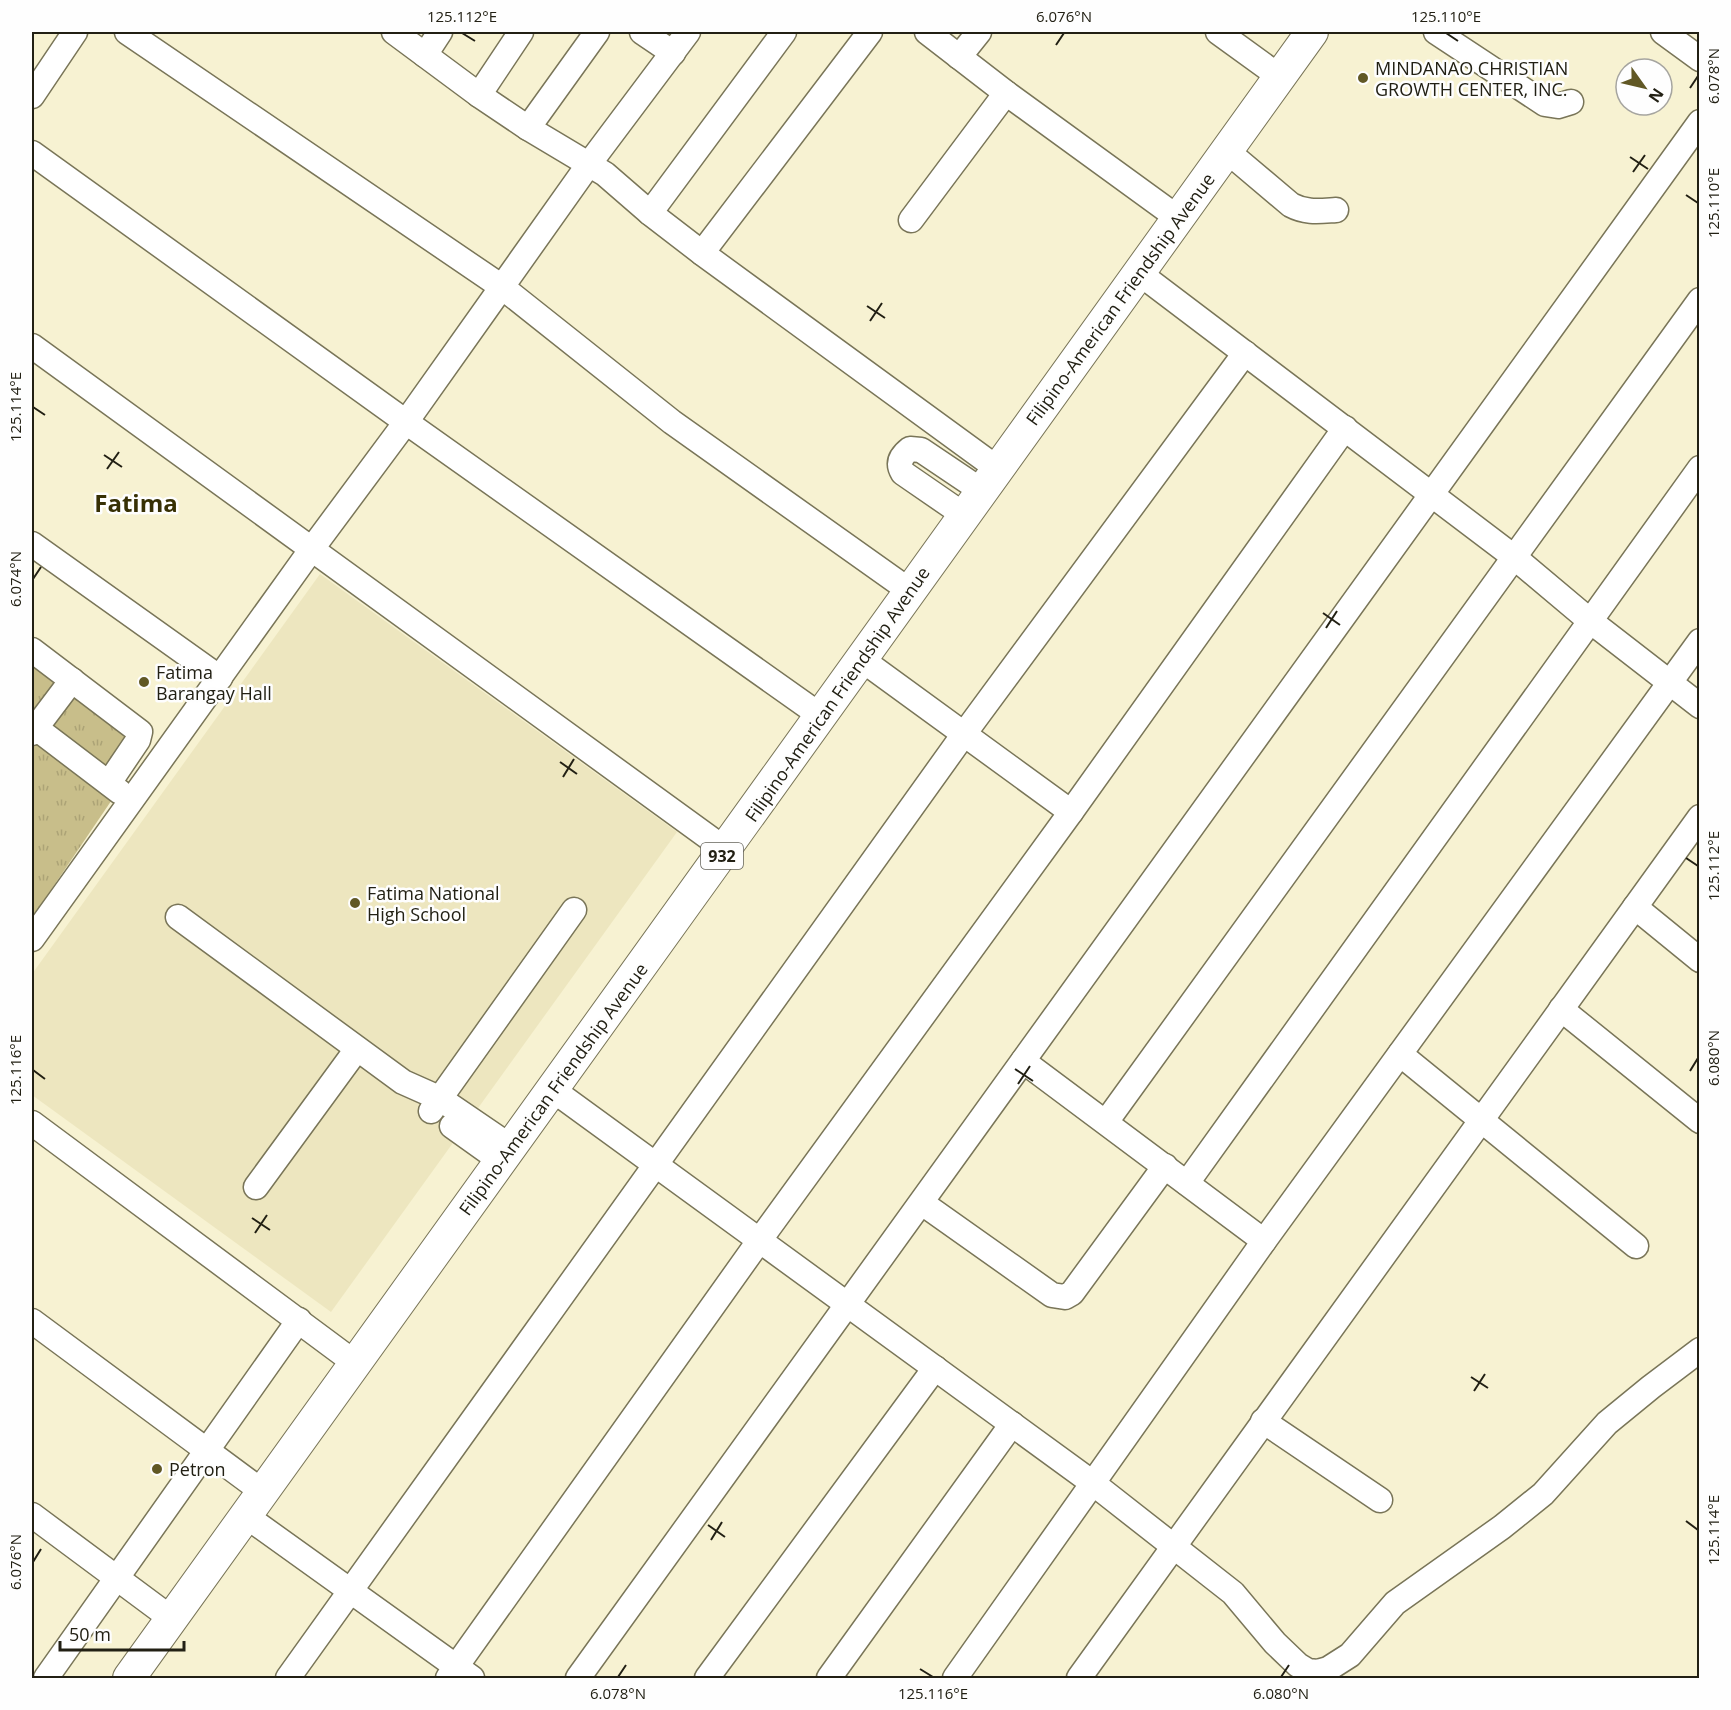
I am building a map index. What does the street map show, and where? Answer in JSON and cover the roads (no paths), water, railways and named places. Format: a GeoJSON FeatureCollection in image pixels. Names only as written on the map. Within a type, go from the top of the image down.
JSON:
{"type":"FeatureCollection","features":[{"type":"Feature","properties":{"kind":"main road","name":"Filipino-American Friendship Avenue"},"geometry":{"type":"LineString","coordinates":[[129,1678],[1312,32]]}},
{"type":"Feature","properties":{"kind":"street"},"geometry":{"type":"LineString","coordinates":[[32,96],[75,32]]}},
{"type":"Feature","properties":{"kind":"street"},"geometry":{"type":"LineString","coordinates":[[127,32],[502,287],[672,422],[910,591]]}},
{"type":"Feature","properties":{"kind":"street"},"geometry":{"type":"LineString","coordinates":[[394,32],[479,95],[618,184],[981,491]]}},
{"type":"Feature","properties":{"kind":"street"},"geometry":{"type":"LineString","coordinates":[[425,55],[440,32]]}},
{"type":"Feature","properties":{"kind":"street"},"geometry":{"type":"LineString","coordinates":[[479,95],[521,32]]}},
{"type":"Feature","properties":{"kind":"street"},"geometry":{"type":"LineString","coordinates":[[528,128],[597,32]]}},
{"type":"Feature","properties":{"kind":"street"},"geometry":{"type":"LineString","coordinates":[[642,32],[673,53]]}},
{"type":"Feature","properties":{"kind":"street"},"geometry":{"type":"LineString","coordinates":[[33,933],[132,801],[588,164],[688,32]]}},
{"type":"Feature","properties":{"kind":"street"},"geometry":{"type":"LineString","coordinates":[[650,213],[784,32]]}},
{"type":"Feature","properties":{"kind":"street"},"geometry":{"type":"LineString","coordinates":[[702,254],[870,32]]}},
{"type":"Feature","properties":{"kind":"street"},"geometry":{"type":"LineString","coordinates":[[927,32],[1006,93],[1179,218]]}},
{"type":"Feature","properties":{"kind":"street"},"geometry":{"type":"LineString","coordinates":[[959,57],[979,32]]}},
{"type":"Feature","properties":{"kind":"street"},"geometry":{"type":"LineString","coordinates":[[1218,32],[1280,77]]}},
{"type":"Feature","properties":{"kind":"street"},"geometry":{"type":"LineString","coordinates":[[1436,32],[1545,104],[1558,106],[1571,102]]}},
{"type":"Feature","properties":{"kind":"street"},"geometry":{"type":"LineString","coordinates":[[1663,32],[1700,59]]}},
{"type":"Feature","properties":{"kind":"street"},"geometry":{"type":"LineString","coordinates":[[912,219],[1006,93]]}},
{"type":"Feature","properties":{"kind":"street"},"geometry":{"type":"LineString","coordinates":[[578,1678],[1700,122]]}},
{"type":"Feature","properties":{"kind":"street"},"geometry":{"type":"LineString","coordinates":[[1227,151],[1282,198],[1300,210],[1311,212],[1336,210]]}},
{"type":"Feature","properties":{"kind":"street"},"geometry":{"type":"LineString","coordinates":[[32,153],[405,422],[820,716]]}},
{"type":"Feature","properties":{"kind":"street"},"geometry":{"type":"LineString","coordinates":[[1138,273],[1514,557],[1589,620],[1700,706]]}},
{"type":"Feature","properties":{"kind":"street"},"geometry":{"type":"LineString","coordinates":[[1106,1122],[1700,300]]}},
{"type":"Feature","properties":{"kind":"street"},"geometry":{"type":"LineString","coordinates":[[32,346],[726,850]]}},
{"type":"Feature","properties":{"kind":"street"},"geometry":{"type":"LineString","coordinates":[[288,1678],[352,1592],[964,734],[1245,353]]}},
{"type":"Feature","properties":{"kind":"street"},"geometry":{"type":"LineString","coordinates":[[32,1321],[206,1450],[255,1504],[352,1592],[459,1675],[759,1241],[1071,812],[1345,428]]}},
{"type":"Feature","properties":{"kind":"street"},"geometry":{"type":"LineString","coordinates":[[1187,1183],[1700,468]]}},
{"type":"Feature","properties":{"kind":"street"},"geometry":{"type":"LineString","coordinates":[[32,544],[220,678]]}},
{"type":"Feature","properties":{"kind":"street"},"geometry":{"type":"LineString","coordinates":[[955,1678],[1264,1241],[1700,641]]}},
{"type":"Feature","properties":{"kind":"street"},"geometry":{"type":"LineString","coordinates":[[32,650],[140,732],[138,740],[108,783]]}},
{"type":"Feature","properties":{"kind":"street"},"geometry":{"type":"LineString","coordinates":[[861,659],[1071,812]]}},
{"type":"Feature","properties":{"kind":"street"},"geometry":{"type":"LineString","coordinates":[[72,680],[33,729],[132,801]]}},
{"type":"Feature","properties":{"kind":"street"},"geometry":{"type":"LineString","coordinates":[[1079,1678],[1700,817]]}},
{"type":"Feature","properties":{"kind":"street"},"geometry":{"type":"LineString","coordinates":[[1635,907],[1700,960]]}},
{"type":"Feature","properties":{"kind":"street"},"geometry":{"type":"LineString","coordinates":[[435,1105],[574,910]]}},
{"type":"Feature","properties":{"kind":"street"},"geometry":{"type":"LineString","coordinates":[[178,917],[357,1049],[506,1154]]}},
{"type":"Feature","properties":{"kind":"street"},"geometry":{"type":"LineString","coordinates":[[1561,1009],[1700,1121]]}},
{"type":"Feature","properties":{"kind":"street"},"geometry":{"type":"LineString","coordinates":[[256,1187],[357,1049]]}},
{"type":"Feature","properties":{"kind":"street"},"geometry":{"type":"LineString","coordinates":[[1400,1054],[1636,1246]]}},
{"type":"Feature","properties":{"kind":"street"},"geometry":{"type":"LineString","coordinates":[[1023,1061],[1264,1241]]}},
{"type":"Feature","properties":{"kind":"street"},"geometry":{"type":"LineString","coordinates":[[553,1090],[1094,1484],[1233,1593],[1275,1642],[1298,1665],[1308,1671],[1317,1672],[1328,1669],[1350,1655],[1395,1603],[1530,1505],[1559,1478],[1607,1423],[1700,1350]]}},
{"type":"Feature","properties":{"kind":"street"},"geometry":{"type":"LineString","coordinates":[[32,1123],[355,1363]]}},
{"type":"Feature","properties":{"kind":"street"},"geometry":{"type":"LineString","coordinates":[[922,1203],[1044,1290],[1059,1298],[1072,1293],[1165,1166]]}},
{"type":"Feature","properties":{"kind":"street"},"geometry":{"type":"LineString","coordinates":[[46,1678],[299,1320]]}},
{"type":"Feature","properties":{"kind":"street"},"geometry":{"type":"LineString","coordinates":[[707,1678],[935,1368]]}},
{"type":"Feature","properties":{"kind":"street"},"geometry":{"type":"LineString","coordinates":[[1263,1421],[1380,1500]]}},
{"type":"Feature","properties":{"kind":"street"},"geometry":{"type":"LineString","coordinates":[[830,1678],[1012,1424]]}},
{"type":"Feature","properties":{"kind":"street"},"geometry":{"type":"LineString","coordinates":[[32,1515],[172,1619]]}},
{"type":"Feature","properties":{"kind":"place","name":"MINDANAO CHRISTIAN GROWTH CENTER, INC."},"geometry":{"type":"Point","coordinates":[1363,78]}},
{"type":"Feature","properties":{"kind":"place","name":"Fatima Barangay Hall"},"geometry":{"type":"Point","coordinates":[144,682]}},
{"type":"Feature","properties":{"kind":"place","name":"Fatima National High School"},"geometry":{"type":"Point","coordinates":[355,903]}},
{"type":"Feature","properties":{"kind":"place","name":"Petron"},"geometry":{"type":"Point","coordinates":[157,1469]}},
{"type":"Feature","properties":{"kind":"district","name":"Fatima"},"geometry":{"type":"Point","coordinates":[136,502]}}]}
